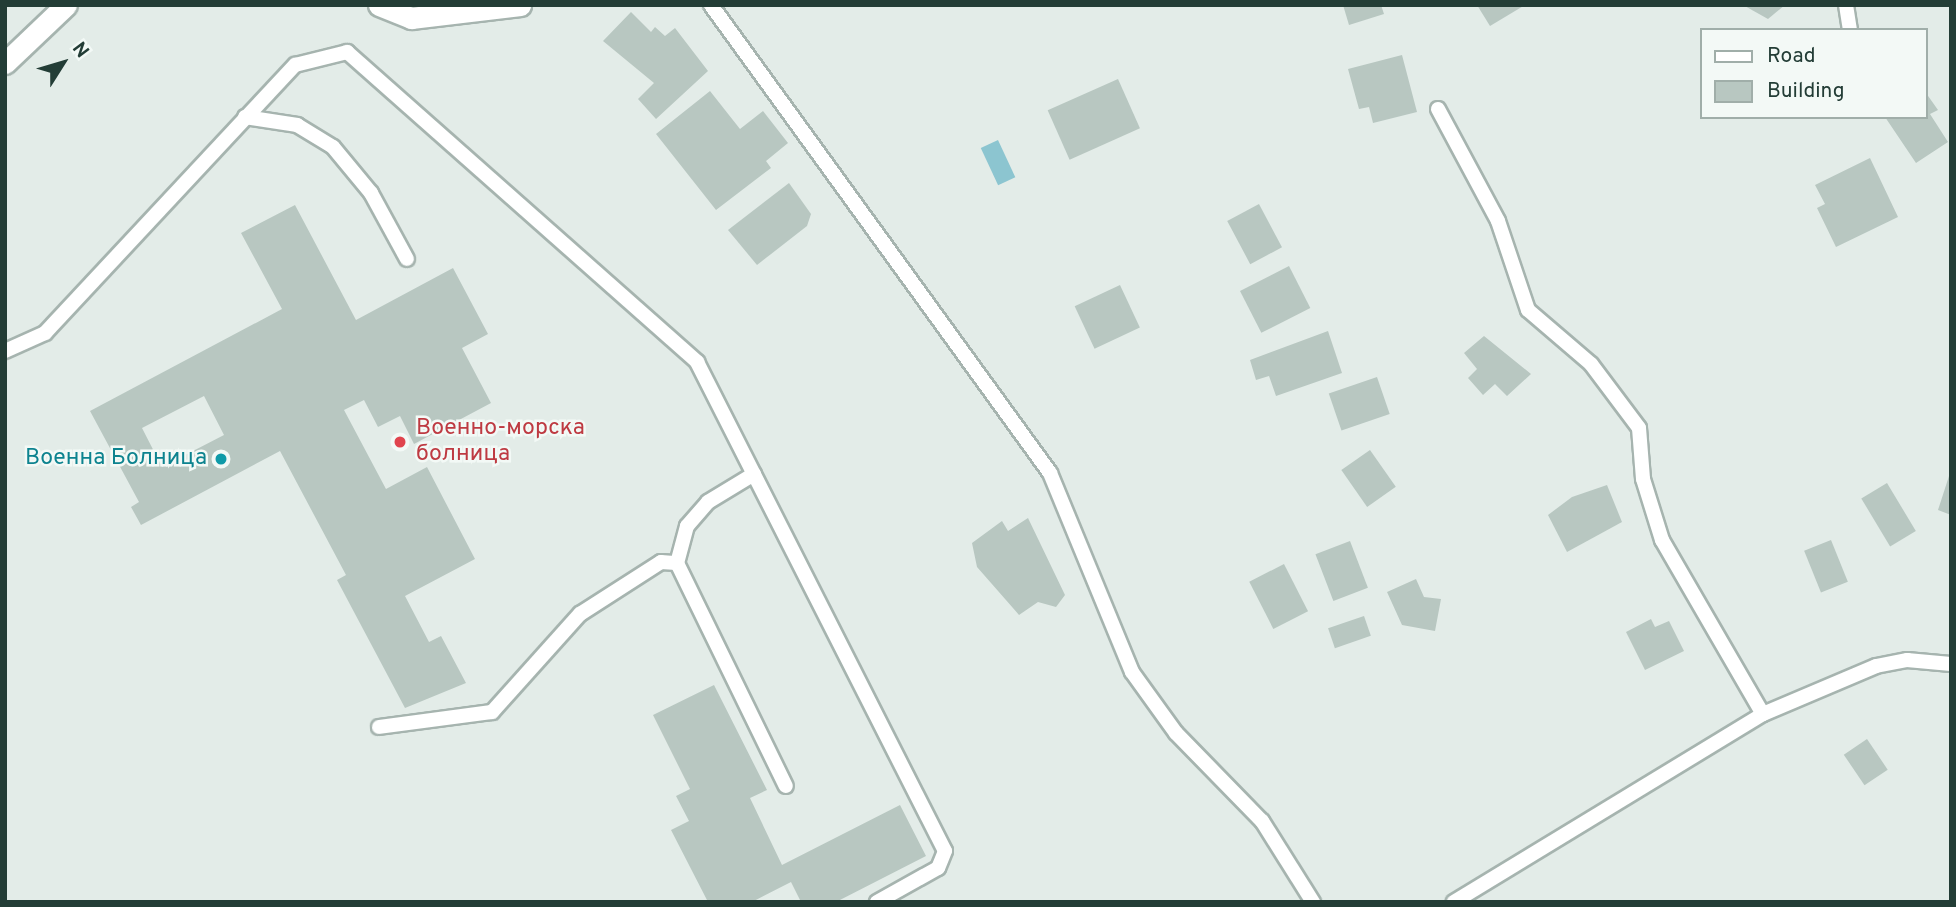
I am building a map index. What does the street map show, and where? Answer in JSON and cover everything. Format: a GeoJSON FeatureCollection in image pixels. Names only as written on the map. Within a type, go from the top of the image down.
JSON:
{"type":"FeatureCollection","features":[{"type":"Feature","properties":{"kind":"street"},"geometry":{"type":"LineString","coordinates":[[5,63],[66,5]]}},
{"type":"Feature","properties":{"kind":"street"},"geometry":{"type":"LineString","coordinates":[[379,5],[411,19],[520,5]]}},
{"type":"Feature","properties":{"kind":"lane"},"geometry":{"type":"LineString","coordinates":[[711,5],[1049,473],[1132,672],[1176,733],[1262,821],[1313,902]]}},
{"type":"Feature","properties":{"kind":"lane"},"geometry":{"type":"LineString","coordinates":[[1846,5],[1850,28]]}},
{"type":"Feature","properties":{"kind":"lane"},"geometry":{"type":"LineString","coordinates":[[5,351],[45,333],[295,65],[347,52],[697,362],[945,850],[938,868],[877,902]]}},
{"type":"Feature","properties":{"kind":"lane"},"geometry":{"type":"LineString","coordinates":[[1438,108],[1499,221],[1528,310],[1591,364],[1639,428],[1643,479],[1662,540],[1763,714]]}},
{"type":"Feature","properties":{"kind":"lane"},"geometry":{"type":"LineString","coordinates":[[245,117],[298,125],[333,147],[372,193],[407,259]]}},
{"type":"Feature","properties":{"kind":"lane"},"geometry":{"type":"LineString","coordinates":[[754,474],[708,502],[687,526],[677,563],[786,786]]}},
{"type":"Feature","properties":{"kind":"lane"},"geometry":{"type":"LineString","coordinates":[[379,727],[492,712],[580,614],[661,562],[677,563]]}},
{"type":"Feature","properties":{"kind":"lane"},"geometry":{"type":"LineString","coordinates":[[1454,902],[1763,714],[1876,666],[1907,660],[1951,664]]}},
{"type":"Feature","properties":{"kind":"water"},"geometry":{"type":"Polygon","coordinates":[[[998,140],[1015,177],[998,185],[981,148],[998,140]]]}},
{"type":"Feature","properties":{"kind":"building"},"geometry":{"type":"Polygon","coordinates":[[[1343,5],[1381,5],[1384,14],[1349,25],[1343,5]]]}},
{"type":"Feature","properties":{"kind":"building"},"geometry":{"type":"Polygon","coordinates":[[[1477,5],[1525,5],[1490,26],[1477,5]]]}},
{"type":"Feature","properties":{"kind":"building"},"geometry":{"type":"Polygon","coordinates":[[[1743,5],[1785,5],[1768,19],[1743,5]]]}},
{"type":"Feature","properties":{"kind":"building"},"geometry":{"type":"Polygon","coordinates":[[[631,12],[651,32],[655,27],[665,36],[675,28],[708,71],[656,119],[638,99],[654,83],[603,41],[631,12]]]}},
{"type":"Feature","properties":{"kind":"building"},"geometry":{"type":"Polygon","coordinates":[[[1402,55],[1417,112],[1373,123],[1369,107],[1359,109],[1348,69],[1402,55]]]}},
{"type":"Feature","properties":{"kind":"building"},"geometry":{"type":"Polygon","coordinates":[[[1118,79],[1140,128],[1070,160],[1048,110],[1118,79]]]}},
{"type":"Feature","properties":{"kind":"building"},"geometry":{"type":"Polygon","coordinates":[[[710,91],[740,129],[763,111],[788,143],[766,161],[771,168],[716,210],[656,134],[710,91]]]}},
{"type":"Feature","properties":{"kind":"building"},"geometry":{"type":"Polygon","coordinates":[[[1928,96],[1938,110],[1930,114],[1948,142],[1916,163],[1886,119],[1928,119],[1928,96]]]}},
{"type":"Feature","properties":{"kind":"building"},"geometry":{"type":"Polygon","coordinates":[[[1870,158],[1898,217],[1836,247],[1817,208],[1825,204],[1815,185],[1870,158]]]}},
{"type":"Feature","properties":{"kind":"building"},"geometry":{"type":"Polygon","coordinates":[[[789,183],[811,214],[807,226],[757,265],[728,230],[789,183]]]}},
{"type":"Feature","properties":{"kind":"building"},"geometry":{"type":"Polygon","coordinates":[[[1259,204],[1282,247],[1250,264],[1227,221],[1259,204]]]}},
{"type":"Feature","properties":{"kind":"building","name":"Военна Болница"},"geometry":{"type":"Polygon","coordinates":[[[295,205],[356,320],[453,268],[488,334],[462,348],[491,403],[414,444],[400,416],[378,427],[364,400],[344,410],[386,489],[427,467],[475,559],[405,596],[429,642],[441,636],[466,683],[405,708],[337,580],[346,575],[280,451],[141,525],[131,507],[139,502],[90,411],[282,309],[241,233],[295,205]],[[204,396],[142,428],[162,467],[224,435],[204,396]]]}},
{"type":"Feature","properties":{"kind":"building"},"geometry":{"type":"Polygon","coordinates":[[[1289,266],[1310,308],[1261,333],[1240,291],[1289,266]]]}},
{"type":"Feature","properties":{"kind":"building"},"geometry":{"type":"Polygon","coordinates":[[[1120,285],[1140,328],[1095,349],[1075,306],[1120,285]]]}},
{"type":"Feature","properties":{"kind":"building"},"geometry":{"type":"Polygon","coordinates":[[[1328,331],[1342,373],[1276,396],[1269,376],[1256,380],[1250,360],[1328,331]]]}},
{"type":"Feature","properties":{"kind":"building"},"geometry":{"type":"Polygon","coordinates":[[[1484,336],[1531,374],[1507,396],[1495,384],[1483,395],[1468,378],[1477,369],[1464,353],[1484,336]]]}},
{"type":"Feature","properties":{"kind":"building"},"geometry":{"type":"Polygon","coordinates":[[[1377,377],[1390,414],[1341,430],[1329,394],[1377,377]]]}},
{"type":"Feature","properties":{"kind":"building"},"geometry":{"type":"Polygon","coordinates":[[[1370,450],[1396,487],[1367,507],[1341,470],[1370,450]]]}},
{"type":"Feature","properties":{"kind":"building"},"geometry":{"type":"Polygon","coordinates":[[[1951,473],[1951,515],[1938,510],[1951,473]]]}},
{"type":"Feature","properties":{"kind":"building"},"geometry":{"type":"Polygon","coordinates":[[[1887,483],[1916,531],[1890,546],[1861,498],[1887,483]]]}},
{"type":"Feature","properties":{"kind":"building"},"geometry":{"type":"Polygon","coordinates":[[[1607,485],[1622,522],[1567,552],[1548,515],[1572,497],[1607,485]]]}},
{"type":"Feature","properties":{"kind":"building"},"geometry":{"type":"Polygon","coordinates":[[[1028,518],[1065,595],[1056,607],[1038,602],[1019,615],[977,567],[972,543],[1002,521],[1008,531],[1028,518]]]}},
{"type":"Feature","properties":{"kind":"building"},"geometry":{"type":"Polygon","coordinates":[[[1831,540],[1848,582],[1821,593],[1804,551],[1831,540]]]}},
{"type":"Feature","properties":{"kind":"building"},"geometry":{"type":"Polygon","coordinates":[[[1350,541],[1368,588],[1333,601],[1315,554],[1350,541]]]}},
{"type":"Feature","properties":{"kind":"building"},"geometry":{"type":"Polygon","coordinates":[[[1284,564],[1308,611],[1273,629],[1249,582],[1284,564]]]}},
{"type":"Feature","properties":{"kind":"building"},"geometry":{"type":"Polygon","coordinates":[[[1416,579],[1424,597],[1441,599],[1435,631],[1402,625],[1387,592],[1416,579]]]}},
{"type":"Feature","properties":{"kind":"building"},"geometry":{"type":"Polygon","coordinates":[[[1364,616],[1371,636],[1335,648],[1328,628],[1364,616]]]}},
{"type":"Feature","properties":{"kind":"building"},"geometry":{"type":"Polygon","coordinates":[[[1651,619],[1655,627],[1669,621],[1684,651],[1645,670],[1626,632],[1651,619]]]}},
{"type":"Feature","properties":{"kind":"building"},"geometry":{"type":"Polygon","coordinates":[[[714,685],[767,790],[750,798],[782,865],[900,805],[926,856],[836,902],[801,902],[791,882],[752,902],[708,902],[671,830],[689,821],[676,796],[690,789],[653,715],[714,685]]]}},
{"type":"Feature","properties":{"kind":"building"},"geometry":{"type":"Polygon","coordinates":[[[1867,739],[1888,770],[1864,785],[1844,755],[1867,739]]]}},
{"type":"Feature","properties":{"kind":"place","name":"Военно-морска болница"},"geometry":{"type":"Point","coordinates":[400,442]}},
{"type":"Feature","properties":{"kind":"place","name":"Военна Болница"},"geometry":{"type":"Point","coordinates":[221,459]}}]}
